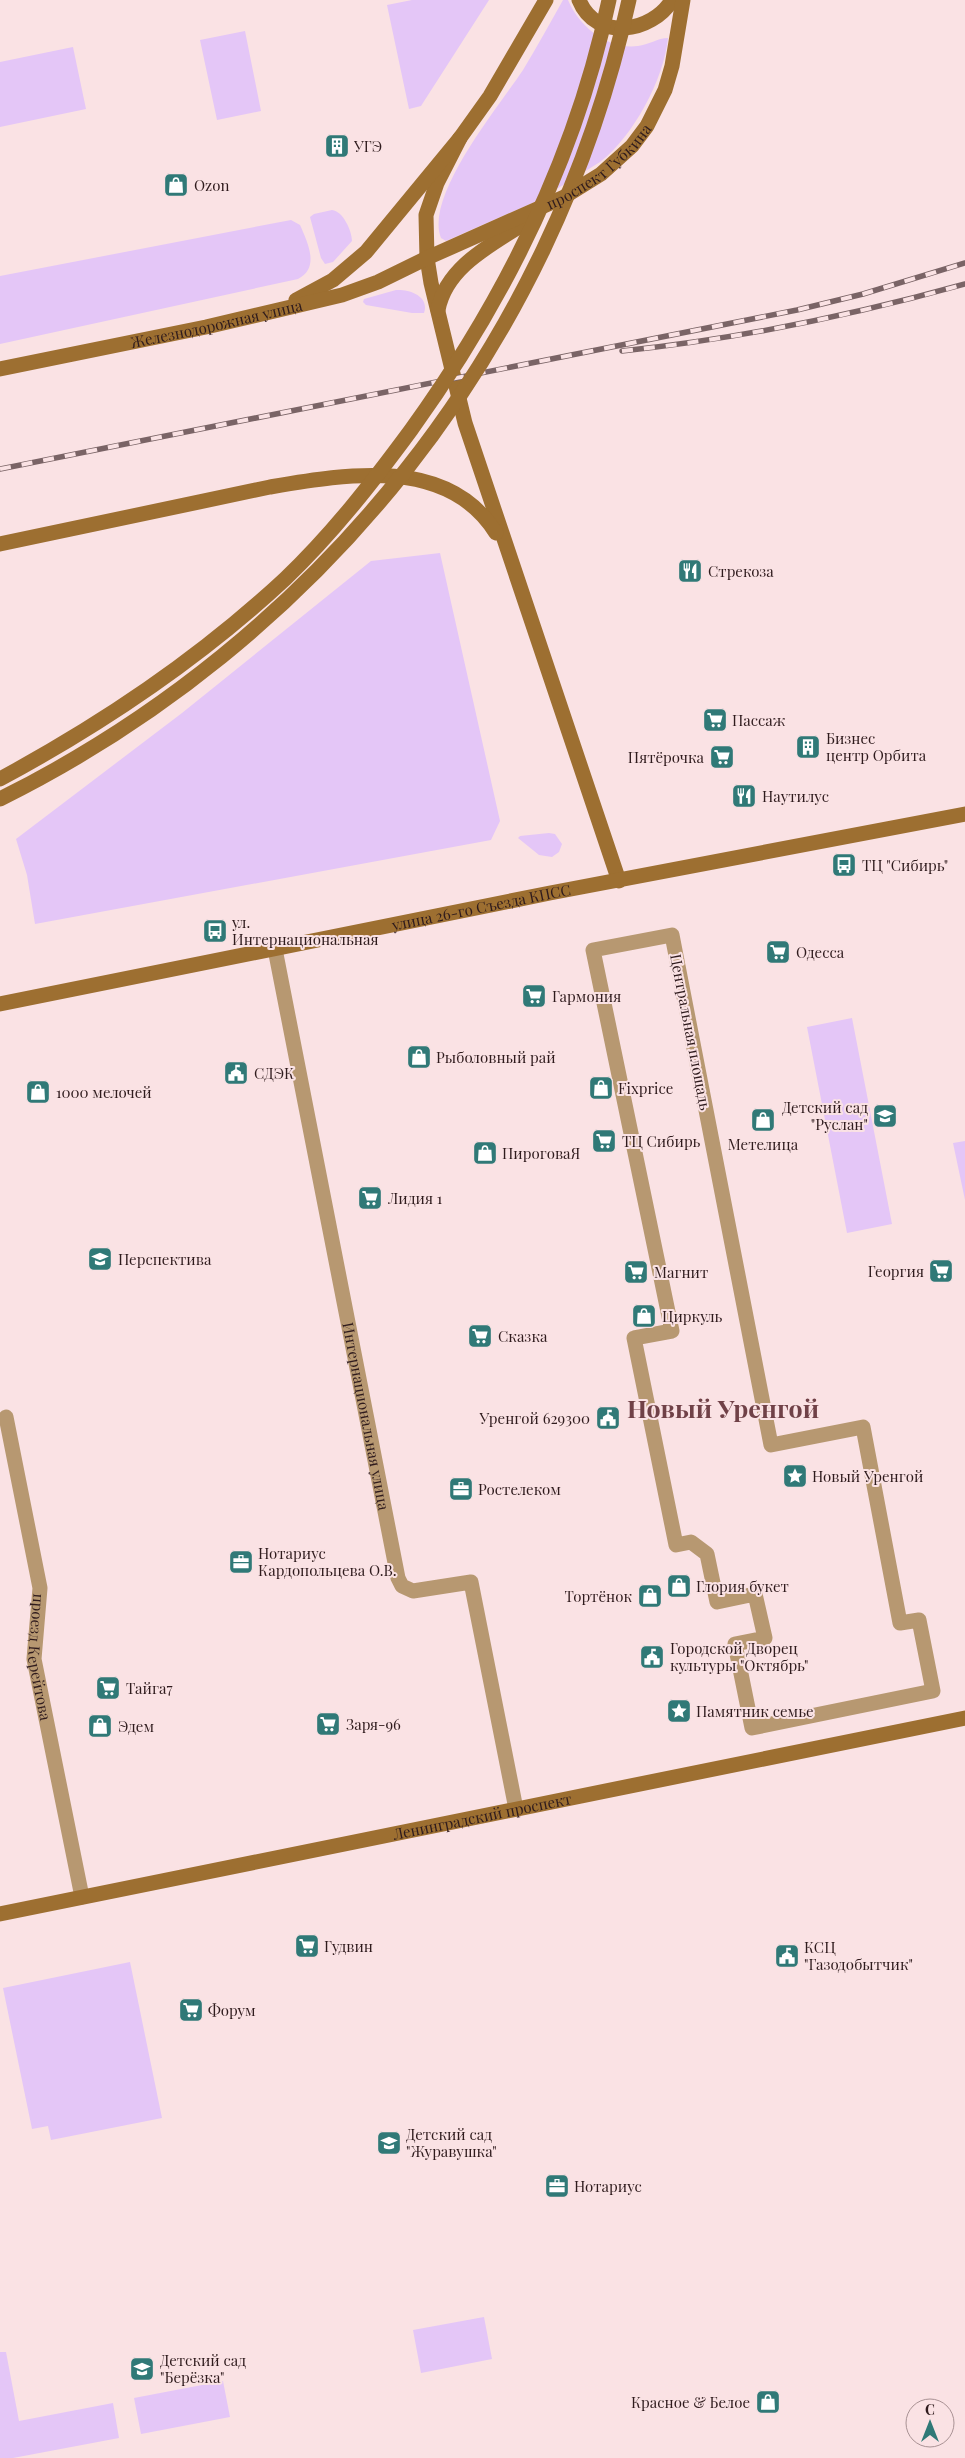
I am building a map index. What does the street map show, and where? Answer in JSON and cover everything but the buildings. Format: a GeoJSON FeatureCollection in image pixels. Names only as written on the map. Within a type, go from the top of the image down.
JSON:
{"type":"FeatureCollection","features":[{"type":"Feature","properties":{"kind":"main road"},"geometry":{"type":"LineString","coordinates":[[268,313],[312,292],[349,269],[366,252],[460,138],[490,96],[546,0]]}},
{"type":"Feature","properties":{"kind":"main road"},"geometry":{"type":"LineString","coordinates":[[579,0],[582,7],[594,20],[610,27],[624,29],[650,23],[667,9],[672,0]]}},
{"type":"Feature","properties":{"kind":"main road"},"geometry":{"type":"LineString","coordinates":[[0,779],[83,733],[124,707],[200,651],[284,579],[324,540],[362,496],[456,366],[519,252],[546,198],[569,142],[588,82],[609,0]]}},
{"type":"Feature","properties":{"kind":"main road"},"geometry":{"type":"LineString","coordinates":[[0,799],[99,744],[159,705],[220,659],[297,593],[337,552],[412,464],[480,364],[536,262],[587,147],[607,87],[629,0]]}},
{"type":"Feature","properties":{"kind":"main road","name":"проспект Губкина"},"geometry":{"type":"LineString","coordinates":[[427,258],[564,197],[601,174],[632,146],[647,126],[665,90],[672,66],[683,0]]}},
{"type":"Feature","properties":{"kind":"main road"},"geometry":{"type":"LineString","coordinates":[[460,138],[430,198],[426,215],[427,258],[438,314],[465,423],[619,881]]}},
{"type":"Feature","properties":{"kind":"main road"},"geometry":{"type":"LineString","coordinates":[[438,314],[441,297],[458,271],[491,245],[564,197]]}},
{"type":"Feature","properties":{"kind":"main road","name":"Железнодорожная улица"},"geometry":{"type":"LineString","coordinates":[[0,370],[268,313],[360,290],[427,258]]}},
{"type":"Feature","properties":{"kind":"main road"},"geometry":{"type":"LineString","coordinates":[[0,544],[270,487],[314,479],[373,475],[422,481],[458,495],[472,504],[488,521],[508,554]]}},
{"type":"Feature","properties":{"kind":"main road","name":"улица 26-го Съезда КПСС"},"geometry":{"type":"LineString","coordinates":[[0,1004],[275,948],[965,814]]}},
{"type":"Feature","properties":{"kind":"main road","name":"Ленинградский проспект"},"geometry":{"type":"LineString","coordinates":[[0,1914],[965,1718]]}},
{"type":"Feature","properties":{"kind":"street","name":"Центральная площадь"},"geometry":{"type":"LineString","coordinates":[[672,935],[771,1445],[863,1427],[900,1623],[919,1620],[933,1691],[752,1728],[735,1644],[764,1638],[755,1594],[717,1602],[707,1554],[690,1542],[676,1545],[634,1338],[672,1331],[593,950],[672,935]]}},
{"type":"Feature","properties":{"kind":"street","name":"Интернациональная улица"},"geometry":{"type":"LineString","coordinates":[[275,948],[398,1578],[402,1586],[413,1591],[471,1582],[516,1809]]}},
{"type":"Feature","properties":{"kind":"street","name":"проезд Керейтова"},"geometry":{"type":"LineString","coordinates":[[6,1417],[40,1588],[34,1659],[82,1897]]}},
{"type":"Feature","properties":{"kind":"shaded area"},"geometry":{"type":"Polygon","coordinates":[[[412,0],[489,0],[421,106],[409,109],[387,5],[412,0]]]}},
{"type":"Feature","properties":{"kind":"shaded area"},"geometry":{"type":"Polygon","coordinates":[[[563,0],[568,0],[579,19],[587,27],[605,40],[616,44],[638,46],[668,38],[660,71],[645,106],[624,138],[600,162],[539,200],[446,241],[441,238],[439,220],[443,199],[453,176],[482,127],[523,70],[563,0]]]}},
{"type":"Feature","properties":{"kind":"shaded area"},"geometry":{"type":"Polygon","coordinates":[[[245,31],[261,111],[217,120],[200,40],[245,31]]]}},
{"type":"Feature","properties":{"kind":"shaded area"},"geometry":{"type":"Polygon","coordinates":[[[73,47],[86,109],[0,127],[0,62],[73,47]]]}},
{"type":"Feature","properties":{"kind":"shaded area"},"geometry":{"type":"Polygon","coordinates":[[[332,210],[340,214],[346,222],[352,241],[333,262],[325,264],[321,258],[310,217],[314,214],[332,210]]]}},
{"type":"Feature","properties":{"kind":"shaded area"},"geometry":{"type":"Polygon","coordinates":[[[291,220],[300,225],[309,247],[310,255],[309,268],[298,279],[0,344],[0,276],[291,220]]]}},
{"type":"Feature","properties":{"kind":"shaded area"},"geometry":{"type":"Polygon","coordinates":[[[396,290],[412,292],[421,298],[425,307],[424,313],[412,313],[366,305],[363,302],[364,299],[396,290]]]}},
{"type":"Feature","properties":{"kind":"shaded area"},"geometry":{"type":"Polygon","coordinates":[[[440,553],[500,821],[491,840],[35,924],[27,875],[16,839],[182,713],[371,561],[440,553]]]}},
{"type":"Feature","properties":{"kind":"shaded area"},"geometry":{"type":"Polygon","coordinates":[[[555,834],[562,844],[559,852],[552,857],[539,855],[518,838],[520,836],[555,834]]]}},
{"type":"Feature","properties":{"kind":"shaded area"},"geometry":{"type":"Polygon","coordinates":[[[852,1018],[892,1224],[847,1233],[807,1027],[852,1018]]]}},
{"type":"Feature","properties":{"kind":"shaded area"},"geometry":{"type":"Polygon","coordinates":[[[965,1141],[965,1200],[953,1143],[965,1141]]]}},
{"type":"Feature","properties":{"kind":"shaded area"},"geometry":{"type":"Polygon","coordinates":[[[130,1962],[162,2118],[51,2140],[48,2126],[32,2129],[3,1988],[130,1962]]]}},
{"type":"Feature","properties":{"kind":"shaded area"},"geometry":{"type":"Polygon","coordinates":[[[484,2317],[492,2359],[421,2373],[413,2330],[484,2317]]]}},
{"type":"Feature","properties":{"kind":"shaded area"},"geometry":{"type":"Polygon","coordinates":[[[0,2352],[6,2352],[19,2421],[113,2403],[119,2438],[13,2458],[0,2458],[0,2352]]]}},
{"type":"Feature","properties":{"kind":"shaded area"},"geometry":{"type":"Polygon","coordinates":[[[223,2381],[230,2417],[141,2434],[134,2398],[223,2381]]]}},
{"type":"Feature","properties":{"kind":"railway"},"geometry":{"type":"LineString","coordinates":[[0,469],[797,310],[863,294],[965,263]]}},
{"type":"Feature","properties":{"kind":"railway"},"geometry":{"type":"LineString","coordinates":[[622,351],[709,340],[795,325],[881,306],[965,284]]}},
{"type":"Feature","properties":{"kind":"place","name":"УГЭ"},"geometry":{"type":"Point","coordinates":[337,146]}},
{"type":"Feature","properties":{"kind":"place","name":"Ozon"},"geometry":{"type":"Point","coordinates":[176,185]}},
{"type":"Feature","properties":{"kind":"place","name":"Стрекоза"},"geometry":{"type":"Point","coordinates":[690,571]}},
{"type":"Feature","properties":{"kind":"place","name":"Пассаж"},"geometry":{"type":"Point","coordinates":[715,720]}},
{"type":"Feature","properties":{"kind":"place","name":"Бизнес центр Орбита"},"geometry":{"type":"Point","coordinates":[808,747]}},
{"type":"Feature","properties":{"kind":"place","name":"Пятёрочка"},"geometry":{"type":"Point","coordinates":[722,757]}},
{"type":"Feature","properties":{"kind":"place","name":"Наутилус"},"geometry":{"type":"Point","coordinates":[744,796]}},
{"type":"Feature","properties":{"kind":"place","name":"ТЦ \"Сибирь\""},"geometry":{"type":"Point","coordinates":[844,865]}},
{"type":"Feature","properties":{"kind":"place","name":"ул. Интернациональная"},"geometry":{"type":"Point","coordinates":[215,931]}},
{"type":"Feature","properties":{"kind":"place","name":"Одесса"},"geometry":{"type":"Point","coordinates":[778,952]}},
{"type":"Feature","properties":{"kind":"place","name":"Гармония"},"geometry":{"type":"Point","coordinates":[534,996]}},
{"type":"Feature","properties":{"kind":"place","name":"Рыболовный рай"},"geometry":{"type":"Point","coordinates":[419,1057]}},
{"type":"Feature","properties":{"kind":"place","name":"СДЭК"},"geometry":{"type":"Point","coordinates":[236,1073]}},
{"type":"Feature","properties":{"kind":"place","name":"Fixprice"},"geometry":{"type":"Point","coordinates":[601,1088]}},
{"type":"Feature","properties":{"kind":"place","name":"1000 мелочей"},"geometry":{"type":"Point","coordinates":[38,1092]}},
{"type":"Feature","properties":{"kind":"place","name":"Детский сад \"Руслан\""},"geometry":{"type":"Point","coordinates":[885,1116]}},
{"type":"Feature","properties":{"kind":"place","name":"Метелица"},"geometry":{"type":"Point","coordinates":[763,1120]}},
{"type":"Feature","properties":{"kind":"place","name":"ТЦ Сибирь"},"geometry":{"type":"Point","coordinates":[604,1141]}},
{"type":"Feature","properties":{"kind":"place","name":"ПироговаЯ"},"geometry":{"type":"Point","coordinates":[485,1153]}},
{"type":"Feature","properties":{"kind":"place","name":"Лидия 1"},"geometry":{"type":"Point","coordinates":[370,1198]}},
{"type":"Feature","properties":{"kind":"place","name":"Перспектива"},"geometry":{"type":"Point","coordinates":[100,1259]}},
{"type":"Feature","properties":{"kind":"place","name":"Георгия"},"geometry":{"type":"Point","coordinates":[941,1271]}},
{"type":"Feature","properties":{"kind":"place","name":"Магнит"},"geometry":{"type":"Point","coordinates":[636,1272]}},
{"type":"Feature","properties":{"kind":"place","name":"Циркуль"},"geometry":{"type":"Point","coordinates":[644,1316]}},
{"type":"Feature","properties":{"kind":"place","name":"Сказка"},"geometry":{"type":"Point","coordinates":[480,1336]}},
{"type":"Feature","properties":{"kind":"place","name":"Уренгой 629300"},"geometry":{"type":"Point","coordinates":[608,1418]}},
{"type":"Feature","properties":{"kind":"place","name":"Новый Уренгой"},"geometry":{"type":"Point","coordinates":[795,1476]}},
{"type":"Feature","properties":{"kind":"place","name":"Ростелеком"},"geometry":{"type":"Point","coordinates":[461,1489]}},
{"type":"Feature","properties":{"kind":"place","name":"Нотариус Кардопольцева О.В."},"geometry":{"type":"Point","coordinates":[241,1562]}},
{"type":"Feature","properties":{"kind":"place","name":"Глория букет"},"geometry":{"type":"Point","coordinates":[679,1586]}},
{"type":"Feature","properties":{"kind":"place","name":"Тортёнок"},"geometry":{"type":"Point","coordinates":[650,1596]}},
{"type":"Feature","properties":{"kind":"place","name":"Городской Дворец культуры \"Октябрь\""},"geometry":{"type":"Point","coordinates":[652,1657]}},
{"type":"Feature","properties":{"kind":"place","name":"Тайга7"},"geometry":{"type":"Point","coordinates":[108,1688]}},
{"type":"Feature","properties":{"kind":"place","name":"Памятник семье"},"geometry":{"type":"Point","coordinates":[679,1711]}},
{"type":"Feature","properties":{"kind":"place","name":"Заря-96"},"geometry":{"type":"Point","coordinates":[328,1724]}},
{"type":"Feature","properties":{"kind":"place","name":"Эдем"},"geometry":{"type":"Point","coordinates":[100,1726]}},
{"type":"Feature","properties":{"kind":"place","name":"Гудвин"},"geometry":{"type":"Point","coordinates":[307,1946]}},
{"type":"Feature","properties":{"kind":"place","name":"КСЦ \"Газодобытчик\""},"geometry":{"type":"Point","coordinates":[787,1956]}},
{"type":"Feature","properties":{"kind":"place","name":"Форум"},"geometry":{"type":"Point","coordinates":[191,2010]}},
{"type":"Feature","properties":{"kind":"place","name":"Детский сад \"Журавушка\""},"geometry":{"type":"Point","coordinates":[389,2143]}},
{"type":"Feature","properties":{"kind":"place","name":"Нотариус"},"geometry":{"type":"Point","coordinates":[557,2186]}},
{"type":"Feature","properties":{"kind":"place","name":"Детский сад \"Берёзка\""},"geometry":{"type":"Point","coordinates":[142,2369]}},
{"type":"Feature","properties":{"kind":"place","name":"Красное & Белое"},"geometry":{"type":"Point","coordinates":[768,2402]}},
{"type":"Feature","properties":{"kind":"district","name":"Новый Уренгой"},"geometry":{"type":"Point","coordinates":[723,1407]}}]}
